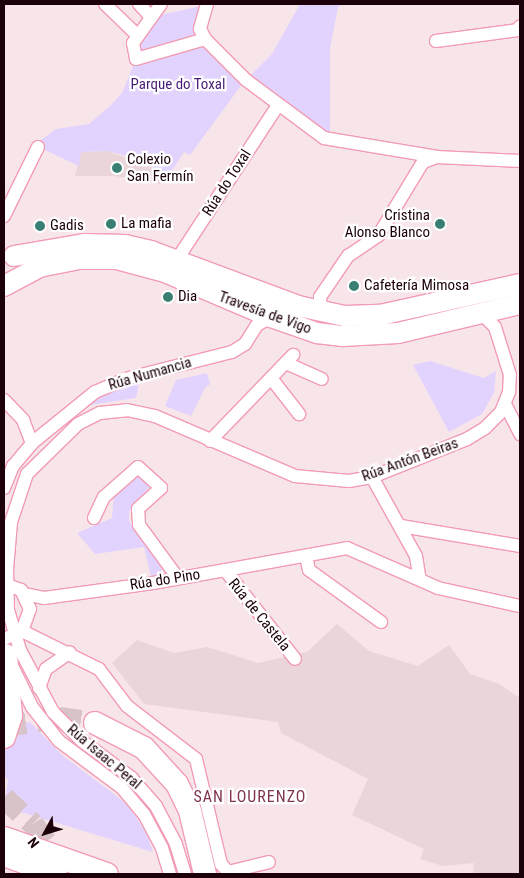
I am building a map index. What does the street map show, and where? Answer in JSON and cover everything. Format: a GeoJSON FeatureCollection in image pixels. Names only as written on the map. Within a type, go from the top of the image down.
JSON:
{"type":"FeatureCollection","features":[{"type":"Feature","properties":{"kind":"highway"},"geometry":{"type":"LineString","coordinates":[[4,737],[11,716],[10,642]]}},
{"type":"Feature","properties":{"kind":"highway"},"geometry":{"type":"LineString","coordinates":[[95,723],[144,748],[176,784],[190,811],[205,874]]}},
{"type":"Feature","properties":{"kind":"highway"},"geometry":{"type":"LineString","coordinates":[[4,838],[107,874]]}},
{"type":"Feature","properties":{"kind":"highway"},"geometry":{"type":"LineString","coordinates":[[4,855],[56,874]]}},
{"type":"Feature","properties":{"kind":"main road","name":"Travesía de Vigo"},"geometry":{"type":"LineString","coordinates":[[9,254],[63,246],[107,244],[151,251],[321,313],[380,314],[520,284]]}},
{"type":"Feature","properties":{"kind":"main road"},"geometry":{"type":"LineString","coordinates":[[9,254],[20,270],[10,283]]}},
{"type":"Feature","properties":{"kind":"main road","name":"Travesía de Vigo"},"geometry":{"type":"LineString","coordinates":[[10,283],[39,267],[78,259],[117,260],[165,272],[271,317],[317,333],[360,336],[398,333],[489,320],[513,306]]}},
{"type":"Feature","properties":{"kind":"street"},"geometry":{"type":"LineString","coordinates":[[105,4],[138,36]]}},
{"type":"Feature","properties":{"kind":"street"},"geometry":{"type":"LineString","coordinates":[[139,4],[151,17]]}},
{"type":"Feature","properties":{"kind":"street"},"geometry":{"type":"LineString","coordinates":[[162,4],[134,43],[136,59],[205,40]]}},
{"type":"Feature","properties":{"kind":"street"},"geometry":{"type":"LineString","coordinates":[[207,4],[200,29],[205,40],[278,106],[330,141],[437,157],[520,162]]}},
{"type":"Feature","properties":{"kind":"street"},"geometry":{"type":"LineString","coordinates":[[436,41],[518,30],[520,26]]}},
{"type":"Feature","properties":{"kind":"street","name":"Rúa do Toxal"},"geometry":{"type":"LineString","coordinates":[[176,261],[278,106]]}},
{"type":"Feature","properties":{"kind":"street"},"geometry":{"type":"LineString","coordinates":[[4,216],[38,147]]}},
{"type":"Feature","properties":{"kind":"street"},"geometry":{"type":"LineString","coordinates":[[321,313],[320,297],[348,256],[378,236],[419,165],[437,157]]}},
{"type":"Feature","properties":{"kind":"street"},"geometry":{"type":"LineString","coordinates":[[457,298],[489,320],[510,375],[505,404],[520,434]]}},
{"type":"Feature","properties":{"kind":"street","name":"Rúa Numancia"},"geometry":{"type":"LineString","coordinates":[[4,488],[14,466],[32,443],[108,384],[232,352],[245,344],[257,325],[271,317]]}},
{"type":"Feature","properties":{"kind":"street"},"geometry":{"type":"LineString","coordinates":[[210,441],[289,359],[322,379]]}},
{"type":"Feature","properties":{"kind":"street"},"geometry":{"type":"LineString","coordinates":[[271,378],[298,414]]}},
{"type":"Feature","properties":{"kind":"street"},"geometry":{"type":"LineString","coordinates":[[4,400],[23,420],[32,443]]}},
{"type":"Feature","properties":{"kind":"street","name":"Rúa Antón Beiras"},"geometry":{"type":"LineString","coordinates":[[5,584],[16,500],[27,474],[48,449],[89,418],[127,410],[155,416],[210,441],[311,480],[349,481],[372,476],[476,434],[505,404]]}},
{"type":"Feature","properties":{"kind":"street"},"geometry":{"type":"LineString","coordinates":[[94,518],[104,496],[138,467],[161,488],[138,509],[139,525],[178,578]]}},
{"type":"Feature","properties":{"kind":"street"},"geometry":{"type":"LineString","coordinates":[[372,476],[401,526],[421,566],[420,580]]}},
{"type":"Feature","properties":{"kind":"street"},"geometry":{"type":"LineString","coordinates":[[401,526],[520,546]]}},
{"type":"Feature","properties":{"kind":"street","name":"Rúa do Pino"},"geometry":{"type":"LineString","coordinates":[[24,594],[44,598],[178,578],[347,548],[438,588],[520,606]]}},
{"type":"Feature","properties":{"kind":"street"},"geometry":{"type":"LineString","coordinates":[[306,556],[309,570],[381,622]]}},
{"type":"Feature","properties":{"kind":"street","name":"Rúa de Castela"},"geometry":{"type":"LineString","coordinates":[[225,570],[294,659]]}},
{"type":"Feature","properties":{"kind":"street"},"geometry":{"type":"LineString","coordinates":[[5,584],[24,594],[30,617],[10,642],[70,652],[99,669],[127,706],[196,759],[221,864],[228,872],[269,862]]}},
{"type":"Feature","properties":{"kind":"street","name":"Rúa Isaac Peral"},"geometry":{"type":"LineString","coordinates":[[5,584],[10,642],[40,718],[73,752],[122,788],[144,814],[162,848],[170,874]]}},
{"type":"Feature","properties":{"kind":"street","name":"Rúa Isaac Peral"},"geometry":{"type":"LineString","coordinates":[[10,642],[38,688],[67,729],[121,768],[152,801],[170,829],[185,874]]}},
{"type":"Feature","properties":{"kind":"street"},"geometry":{"type":"LineString","coordinates":[[38,688],[46,670],[70,652]]}},
{"type":"Feature","properties":{"kind":"shaded area","name":"Colexio San Fermín"},"geometry":{"type":"Polygon","coordinates":[[[108,151],[161,171],[160,184],[115,176],[75,176],[81,152],[108,151]]]}},
{"type":"Feature","properties":{"kind":"shaded area"},"geometry":{"type":"Polygon","coordinates":[[[337,624],[369,651],[418,666],[449,645],[470,674],[499,684],[520,698],[520,874],[473,874],[474,863],[443,866],[420,859],[424,849],[352,815],[368,779],[281,733],[278,722],[144,704],[112,663],[137,640],[174,653],[207,647],[258,663],[307,652],[337,624]]]}},
{"type":"Feature","properties":{"kind":"green space","name":"Parque do Toxal"},"geometry":{"type":"Polygon","coordinates":[[[300,4],[344,4],[338,7],[330,49],[330,141],[243,83],[190,155],[184,152],[169,175],[137,159],[108,151],[81,152],[79,166],[34,145],[56,129],[89,124],[122,93],[136,59],[133,43],[151,17],[206,5],[200,29],[246,80],[272,54],[300,4]]]}},
{"type":"Feature","properties":{"kind":"green space"},"geometry":{"type":"Polygon","coordinates":[[[430,361],[484,378],[496,371],[494,393],[482,414],[449,432],[413,365],[430,361]]]}},
{"type":"Feature","properties":{"kind":"green space"},"geometry":{"type":"Polygon","coordinates":[[[207,373],[210,384],[205,388],[191,416],[165,406],[176,380],[207,373]]]}},
{"type":"Feature","properties":{"kind":"green space"},"geometry":{"type":"Polygon","coordinates":[[[139,383],[136,398],[90,405],[107,393],[139,383]]]}},
{"type":"Feature","properties":{"kind":"green space"},"geometry":{"type":"Polygon","coordinates":[[[134,473],[151,485],[129,512],[129,521],[164,565],[160,574],[151,576],[144,547],[95,554],[77,533],[112,518],[114,492],[134,473]]]}},
{"type":"Feature","properties":{"kind":"green space"},"geometry":{"type":"Polygon","coordinates":[[[30,722],[62,755],[127,804],[147,834],[153,852],[4,807],[8,780],[4,776],[4,749],[19,724],[30,722]]]}},
{"type":"Feature","properties":{"kind":"tunnel"},"geometry":{"type":"LineString","coordinates":[[4,726],[59,718],[95,723]]}},
{"type":"Feature","properties":{"kind":"tunnel"},"geometry":{"type":"LineString","coordinates":[[4,798],[33,824],[69,874]]}},
{"type":"Feature","properties":{"kind":"place","name":"Colexio San Fermín"},"geometry":{"type":"Point","coordinates":[117,168]}},
{"type":"Feature","properties":{"kind":"place","name":"La mafia"},"geometry":{"type":"Point","coordinates":[111,224]}},
{"type":"Feature","properties":{"kind":"place","name":"Cristina Alonso Blanco"},"geometry":{"type":"Point","coordinates":[440,224]}},
{"type":"Feature","properties":{"kind":"place","name":"Gadis"},"geometry":{"type":"Point","coordinates":[40,226]}},
{"type":"Feature","properties":{"kind":"place","name":"Cafetería Mimosa"},"geometry":{"type":"Point","coordinates":[354,286]}},
{"type":"Feature","properties":{"kind":"place","name":"Dia"},"geometry":{"type":"Point","coordinates":[168,297]}},
{"type":"Feature","properties":{"kind":"district","name":"SAN LOURENZO"},"geometry":{"type":"Point","coordinates":[250,797]}}]}
